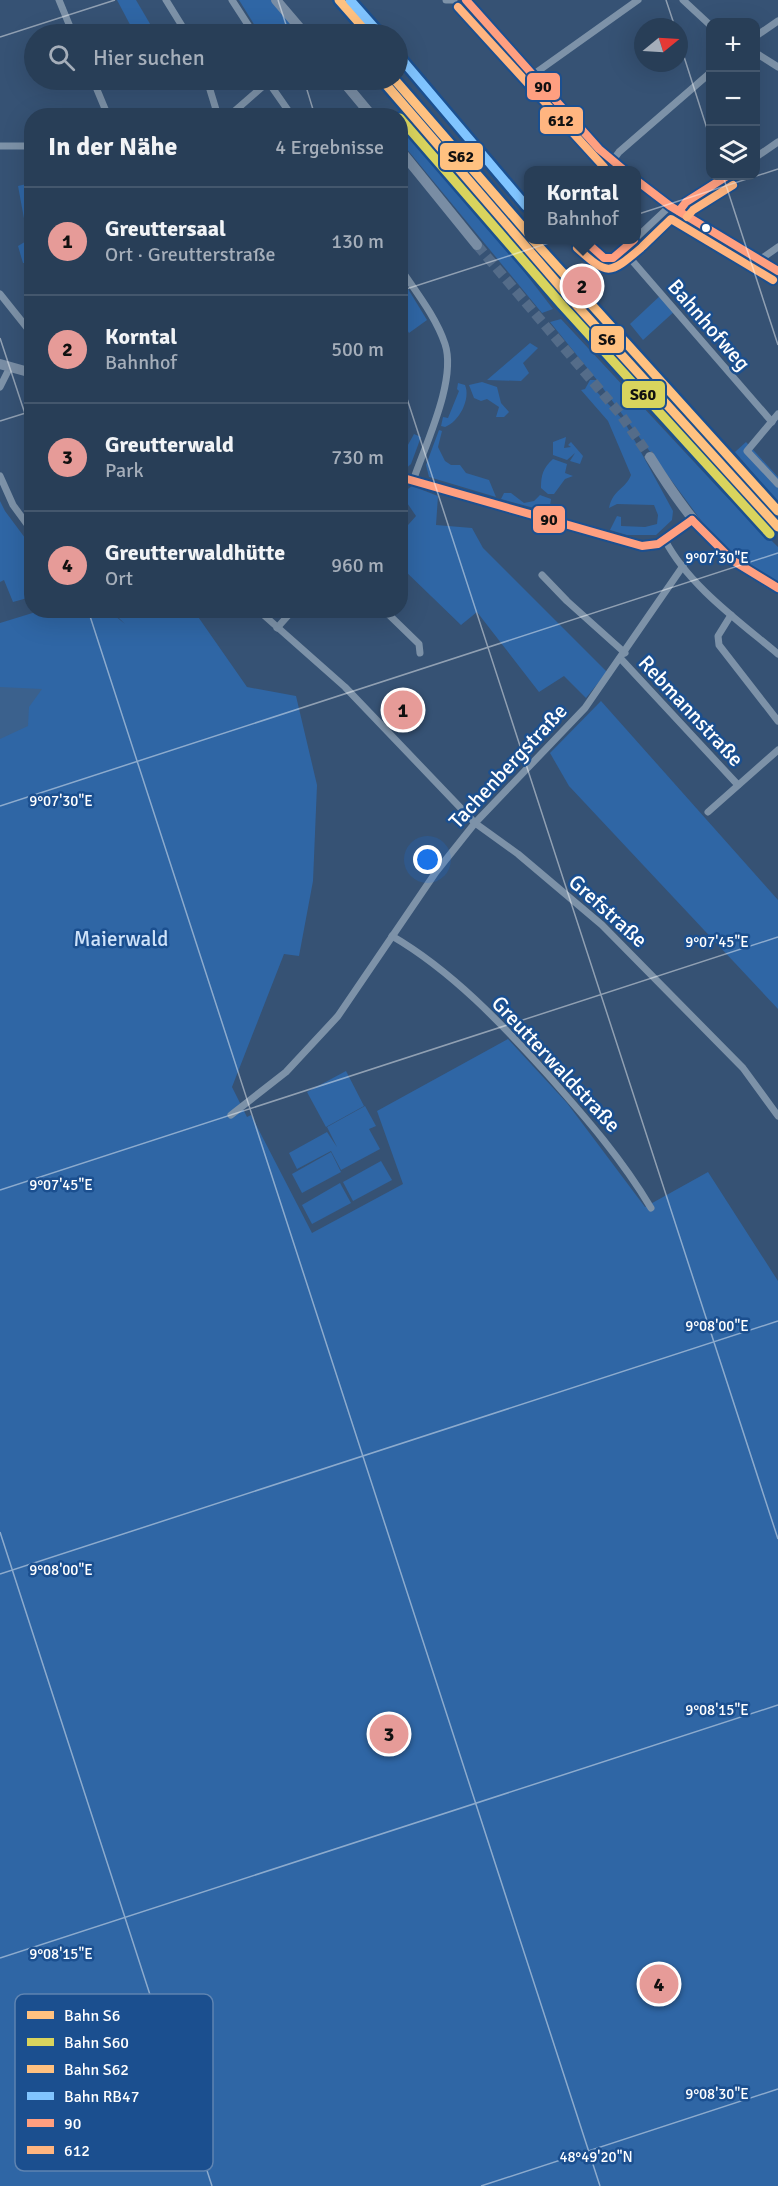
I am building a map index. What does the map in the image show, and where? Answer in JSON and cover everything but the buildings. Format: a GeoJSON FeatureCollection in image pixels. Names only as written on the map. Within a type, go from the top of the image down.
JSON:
{"type":"FeatureCollection","features":[{"type":"Feature","properties":{"kind":"main road"},"geometry":{"type":"LineString","coordinates":[[276,0],[296,24]]}},
{"type":"Feature","properties":{"kind":"main road"},"geometry":{"type":"LineString","coordinates":[[350,90],[365,108]]}},
{"type":"Feature","properties":{"kind":"main road"},"geometry":{"type":"LineString","coordinates":[[408,160],[477,245]]}},
{"type":"Feature","properties":{"kind":"main road"},"geometry":{"type":"LineString","coordinates":[[5,366],[24,372]]}},
{"type":"Feature","properties":{"kind":"main road"},"geometry":{"type":"LineString","coordinates":[[650,457],[692,520],[732,560],[778,588]]}},
{"type":"Feature","properties":{"kind":"main road"},"geometry":{"type":"LineString","coordinates":[[408,481],[631,544],[648,546],[665,540],[692,520]]}},
{"type":"Feature","properties":{"kind":"street"},"geometry":{"type":"LineString","coordinates":[[59,0],[69,24]]}},
{"type":"Feature","properties":{"kind":"street"},"geometry":{"type":"LineString","coordinates":[[166,0],[181,24]]}},
{"type":"Feature","properties":{"kind":"street"},"geometry":{"type":"LineString","coordinates":[[232,0],[248,24]]}},
{"type":"Feature","properties":{"kind":"street"},"geometry":{"type":"LineString","coordinates":[[446,0],[453,0]]}},
{"type":"Feature","properties":{"kind":"street"},"geometry":{"type":"LineString","coordinates":[[466,0],[619,166]]}},
{"type":"Feature","properties":{"kind":"street"},"geometry":{"type":"LineString","coordinates":[[534,74],[638,0]]}},
{"type":"Feature","properties":{"kind":"street"},"geometry":{"type":"LineString","coordinates":[[683,0],[706,21]]}},
{"type":"Feature","properties":{"kind":"street"},"geometry":{"type":"LineString","coordinates":[[760,33],[778,21]]}},
{"type":"Feature","properties":{"kind":"street"},"geometry":{"type":"LineString","coordinates":[[760,56],[778,67]]}},
{"type":"Feature","properties":{"kind":"street"},"geometry":{"type":"LineString","coordinates":[[609,166],[612,160],[706,77]]}},
{"type":"Feature","properties":{"kind":"street"},"geometry":{"type":"LineString","coordinates":[[97,90],[105,108]]}},
{"type":"Feature","properties":{"kind":"street"},"geometry":{"type":"LineString","coordinates":[[210,90],[216,108]]}},
{"type":"Feature","properties":{"kind":"street"},"geometry":{"type":"LineString","coordinates":[[238,108],[259,90]]}},
{"type":"Feature","properties":{"kind":"street"},"geometry":{"type":"LineString","coordinates":[[276,90],[287,108]]}},
{"type":"Feature","properties":{"kind":"street"},"geometry":{"type":"LineString","coordinates":[[760,154],[778,142]]}},
{"type":"Feature","properties":{"kind":"street"},"geometry":{"type":"LineString","coordinates":[[0,146],[24,146]]}},
{"type":"Feature","properties":{"kind":"street"},"geometry":{"type":"LineString","coordinates":[[679,211],[686,202],[721,180]]}},
{"type":"Feature","properties":{"kind":"street"},"geometry":{"type":"LineString","coordinates":[[641,184],[670,206],[778,271]]}},
{"type":"Feature","properties":{"kind":"street"},"geometry":{"type":"LineString","coordinates":[[641,234],[670,206]]}},
{"type":"Feature","properties":{"kind":"street"},"geometry":{"type":"LineString","coordinates":[[588,244],[604,258],[612,258],[628,244]]}},
{"type":"Feature","properties":{"kind":"street"},"geometry":{"type":"LineString","coordinates":[[760,259],[778,247]]}},
{"type":"Feature","properties":{"kind":"street","name":"Bahnhofweg"},"geometry":{"type":"LineString","coordinates":[[622,249],[772,422]]}},
{"type":"Feature","properties":{"kind":"street"},"geometry":{"type":"LineString","coordinates":[[408,280],[435,322],[449,360],[448,379],[408,473]]}},
{"type":"Feature","properties":{"kind":"street"},"geometry":{"type":"LineString","coordinates":[[0,294],[24,324]]}},
{"type":"Feature","properties":{"kind":"street"},"geometry":{"type":"LineString","coordinates":[[0,387],[5,366]]}},
{"type":"Feature","properties":{"kind":"street"},"geometry":{"type":"LineString","coordinates":[[778,414],[747,451],[778,484]]}},
{"type":"Feature","properties":{"kind":"street"},"geometry":{"type":"LineString","coordinates":[[0,476],[13,505],[24,520]]}},
{"type":"Feature","properties":{"kind":"street"},"geometry":{"type":"LineString","coordinates":[[665,540],[683,566],[731,615],[778,654]]}},
{"type":"Feature","properties":{"kind":"street","name":"Tachenbergstraße"},"geometry":{"type":"LineString","coordinates":[[231,1115],[286,1072],[338,1016],[436,872],[475,823],[585,708],[683,566]]}},
{"type":"Feature","properties":{"kind":"street","name":"Rebmannstraße"},"geometry":{"type":"LineString","coordinates":[[542,575],[623,656],[738,785]]}},
{"type":"Feature","properties":{"kind":"street"},"geometry":{"type":"LineString","coordinates":[[731,615],[718,636],[719,645],[778,721]]}},
{"type":"Feature","properties":{"kind":"street","name":"Grefstraße"},"geometry":{"type":"LineString","coordinates":[[267,618],[345,687],[475,823],[518,854],[602,925],[743,1068],[778,1116]]}},
{"type":"Feature","properties":{"kind":"street"},"geometry":{"type":"LineString","coordinates":[[278,628],[286,618]]}},
{"type":"Feature","properties":{"kind":"street"},"geometry":{"type":"LineString","coordinates":[[392,618],[419,644],[420,653]]}},
{"type":"Feature","properties":{"kind":"street"},"geometry":{"type":"LineString","coordinates":[[708,812],[778,750]]}},
{"type":"Feature","properties":{"kind":"street","name":"Greutterwaldstraße"},"geometry":{"type":"LineString","coordinates":[[392,936],[416,950],[502,1023],[594,1126],[627,1167],[651,1208]]}},
{"type":"Feature","properties":{"kind":"green space"},"geometry":{"type":"Polygon","coordinates":[[[117,0],[136,0],[150,24],[130,24],[117,0]]]}},
{"type":"Feature","properties":{"kind":"green space"},"geometry":{"type":"Polygon","coordinates":[[[239,0],[271,0],[292,24],[254,24],[239,0]]]}},
{"type":"Feature","properties":{"kind":"green space"},"geometry":{"type":"Polygon","coordinates":[[[408,131],[468,199],[553,309],[542,313],[408,150],[408,131]]]}},
{"type":"Feature","properties":{"kind":"green space"},"geometry":{"type":"Polygon","coordinates":[[[24,185],[24,218],[18,186],[24,185]]]}},
{"type":"Feature","properties":{"kind":"green space"},"geometry":{"type":"Polygon","coordinates":[[[24,242],[24,263],[23,263],[18,246],[24,242]]]}},
{"type":"Feature","properties":{"kind":"green space"},"geometry":{"type":"Polygon","coordinates":[[[408,289],[427,320],[409,333],[408,331],[408,289]]]}},
{"type":"Feature","properties":{"kind":"green space"},"geometry":{"type":"Polygon","coordinates":[[[662,294],[676,310],[643,340],[630,324],[662,294]]]}},
{"type":"Feature","properties":{"kind":"green space"},"geometry":{"type":"Polygon","coordinates":[[[561,319],[722,492],[778,547],[778,582],[731,552],[706,527],[599,383],[597,392],[624,421],[673,511],[672,520],[656,535],[627,535],[610,530],[617,516],[621,517],[621,526],[645,527],[657,524],[658,515],[654,505],[617,504],[609,508],[613,497],[626,484],[631,475],[608,421],[581,390],[585,389],[590,380],[597,380],[550,322],[561,319]]]}},
{"type":"Feature","properties":{"kind":"green space"},"geometry":{"type":"Polygon","coordinates":[[[530,343],[538,348],[523,363],[529,373],[521,381],[487,380],[530,343]]]}},
{"type":"Feature","properties":{"kind":"green space"},"geometry":{"type":"Polygon","coordinates":[[[482,382],[497,387],[501,403],[509,412],[504,417],[496,417],[499,407],[487,399],[481,401],[474,398],[469,385],[482,382]]]}},
{"type":"Feature","properties":{"kind":"green space"},"geometry":{"type":"Polygon","coordinates":[[[458,383],[465,385],[465,403],[455,420],[445,427],[441,426],[443,417],[448,418],[459,391],[458,383]]]}},
{"type":"Feature","properties":{"kind":"green space"},"geometry":{"type":"Polygon","coordinates":[[[439,430],[442,431],[438,447],[445,461],[451,465],[460,465],[466,473],[489,480],[496,497],[429,477],[426,465],[439,430]]]}},
{"type":"Feature","properties":{"kind":"green space"},"geometry":{"type":"Polygon","coordinates":[[[414,434],[421,437],[408,467],[408,445],[414,434]]]}},
{"type":"Feature","properties":{"kind":"green space"},"geometry":{"type":"Polygon","coordinates":[[[566,437],[564,448],[571,447],[568,445],[571,442],[583,456],[580,464],[570,461],[575,453],[567,460],[553,455],[553,442],[566,437]]]}},
{"type":"Feature","properties":{"kind":"green space"},"geometry":{"type":"Polygon","coordinates":[[[746,442],[778,477],[778,502],[735,452],[746,442]]]}},
{"type":"Feature","properties":{"kind":"green space"},"geometry":{"type":"Polygon","coordinates":[[[553,459],[567,464],[565,473],[573,476],[565,479],[554,494],[548,494],[541,488],[541,479],[543,472],[553,459]]]}},
{"type":"Feature","properties":{"kind":"green space"},"geometry":{"type":"Polygon","coordinates":[[[412,486],[438,496],[436,525],[472,528],[483,548],[607,672],[586,698],[564,676],[539,692],[477,612],[461,625],[408,574],[408,525],[416,516],[408,504],[408,489],[412,486]]]}},
{"type":"Feature","properties":{"kind":"green space"},"geometry":{"type":"Polygon","coordinates":[[[504,493],[511,493],[524,503],[534,501],[540,495],[551,499],[549,512],[501,499],[504,493]]]}},
{"type":"Feature","properties":{"kind":"green space"},"geometry":{"type":"Polygon","coordinates":[[[0,501],[24,537],[24,599],[13,602],[4,580],[0,582],[0,501]]]}},
{"type":"Feature","properties":{"kind":"green space","name":"Maierwald"},"geometry":{"type":"Polygon","coordinates":[[[24,616],[24,618],[118,618],[125,624],[119,618],[199,618],[247,687],[296,696],[317,785],[313,881],[299,956],[284,954],[232,1087],[247,1117],[251,1115],[312,1233],[403,1184],[377,1111],[508,1039],[567,1103],[645,1207],[708,1172],[778,1281],[778,2186],[0,2186],[0,623],[24,616]]]}},
{"type":"Feature","properties":{"kind":"green space"},"geometry":{"type":"Polygon","coordinates":[[[601,701],[778,900],[778,1009],[569,786],[550,753],[601,701]]]}},
{"type":"Feature","properties":{"kind":"green space"},"geometry":{"type":"Polygon","coordinates":[[[346,1071],[364,1106],[326,1127],[307,1092],[346,1071]]]}},
{"type":"Feature","properties":{"kind":"green space"},"geometry":{"type":"Polygon","coordinates":[[[365,1106],[376,1126],[369,1129],[380,1149],[341,1170],[331,1151],[297,1169],[289,1153],[327,1132],[337,1147],[327,1127],[365,1106]]]}},
{"type":"Feature","properties":{"kind":"green space"},"geometry":{"type":"Polygon","coordinates":[[[331,1152],[341,1172],[302,1193],[292,1174],[331,1152]]]}},
{"type":"Feature","properties":{"kind":"green space"},"geometry":{"type":"Polygon","coordinates":[[[381,1161],[392,1180],[353,1201],[343,1182],[381,1161]]]}},
{"type":"Feature","properties":{"kind":"green space"},"geometry":{"type":"Polygon","coordinates":[[[340,1183],[351,1203],[312,1224],[302,1205],[340,1183]]]}},
{"type":"Feature","properties":{"kind":"shaded area"},"geometry":{"type":"Polygon","coordinates":[[[0,687],[42,689],[29,707],[28,726],[0,739],[0,687]]]}},
{"type":"Feature","properties":{"kind":"tunnel"},"geometry":{"type":"LineString","coordinates":[[477,245],[621,415],[650,457]]}},
{"type":"Feature","properties":{"kind":"rail line","name":"S6"},"geometry":{"type":"LineString","coordinates":[[339,0],[360,24]]}},
{"type":"Feature","properties":{"kind":"rail line","name":"RB47"},"geometry":{"type":"LineString","coordinates":[[350,0],[371,24]]}},
{"type":"Feature","properties":{"kind":"rail line","name":"RB47"},"geometry":{"type":"LineString","coordinates":[[408,67],[524,204]]}},
{"type":"Feature","properties":{"kind":"rail line","name":"S6"},"geometry":{"type":"LineString","coordinates":[[391,90],[406,108]]}},
{"type":"Feature","properties":{"kind":"rail line","name":"S62"},"geometry":{"type":"LineString","coordinates":[[404,90],[524,228]]}},
{"type":"Feature","properties":{"kind":"rail line","name":"S6"},"geometry":{"type":"LineString","coordinates":[[408,110],[570,298],[778,527]]}},
{"type":"Feature","properties":{"kind":"rail line","name":"S60"},"geometry":{"type":"LineString","coordinates":[[408,127],[562,305],[770,534]]}},
{"type":"Feature","properties":{"kind":"rail line","name":"S62"},"geometry":{"type":"LineString","coordinates":[[537,244],[778,511]]}},
{"type":"Feature","properties":{"kind":"transit line","name":"90"},"geometry":{"type":"LineString","coordinates":[[466,0],[599,149],[619,166]]}},
{"type":"Feature","properties":{"kind":"transit line","name":"612"},"geometry":{"type":"LineString","coordinates":[[458,7],[603,166]]}},
{"type":"Feature","properties":{"kind":"transit line","name":"90"},"geometry":{"type":"LineString","coordinates":[[679,211],[686,202],[721,180]]}},
{"type":"Feature","properties":{"kind":"transit line","name":"90"},"geometry":{"type":"LineString","coordinates":[[641,184],[670,206],[778,271]]}},
{"type":"Feature","properties":{"kind":"transit line","name":"612"},"geometry":{"type":"LineString","coordinates":[[687,217],[693,210],[733,185]]}},
{"type":"Feature","properties":{"kind":"transit line","name":"612"},"geometry":{"type":"LineString","coordinates":[[643,246],[671,219],[773,280]]}},
{"type":"Feature","properties":{"kind":"transit line","name":"90"},"geometry":{"type":"LineString","coordinates":[[588,244],[604,258],[613,258],[629,244]]}},
{"type":"Feature","properties":{"kind":"transit line","name":"612"},"geometry":{"type":"LineString","coordinates":[[577,248],[596,264],[609,269],[622,263],[641,248]]}},
{"type":"Feature","properties":{"kind":"transit line","name":"90"},"geometry":{"type":"LineString","coordinates":[[408,479],[642,546],[658,544],[692,520]]}},
{"type":"Feature","properties":{"kind":"transit line","name":"90"},"geometry":{"type":"LineString","coordinates":[[692,520],[732,560],[778,588]]}},
{"type":"Feature","properties":{"kind":"place","name":"Korntal"},"geometry":{"type":"Point","coordinates":[582,286]}},
{"type":"Feature","properties":{"kind":"place","name":"Greuttersaal"},"geometry":{"type":"Point","coordinates":[403,710]}},
{"type":"Feature","properties":{"kind":"place","name":"Greutterwald"},"geometry":{"type":"Point","coordinates":[389,1734]}},
{"type":"Feature","properties":{"kind":"place","name":"Greutterwaldhütte"},"geometry":{"type":"Point","coordinates":[659,1984]}}]}
